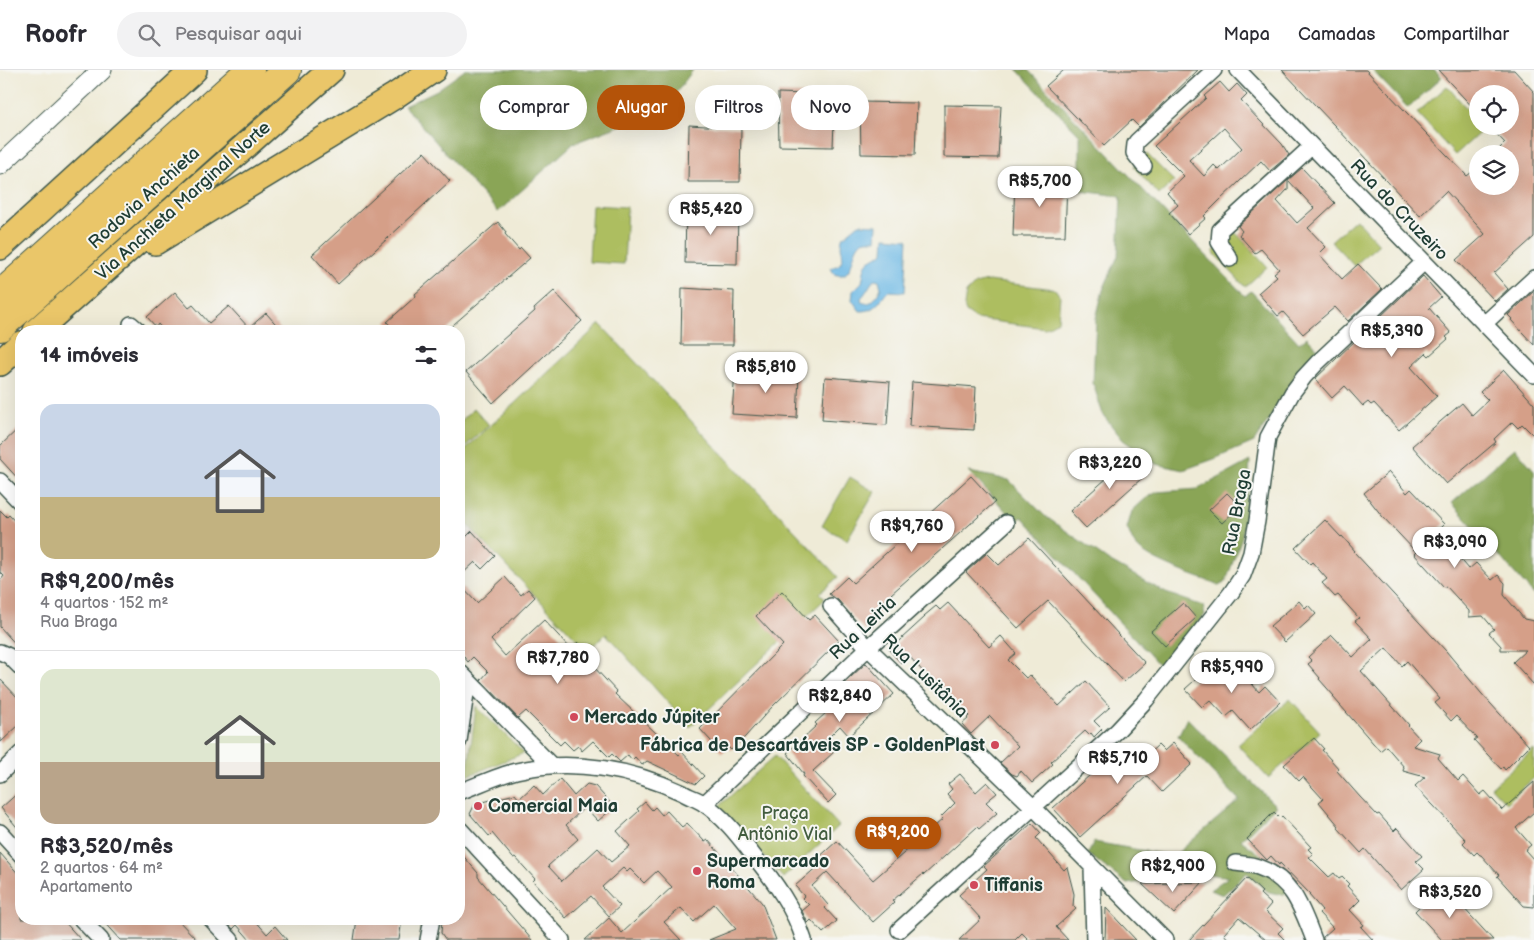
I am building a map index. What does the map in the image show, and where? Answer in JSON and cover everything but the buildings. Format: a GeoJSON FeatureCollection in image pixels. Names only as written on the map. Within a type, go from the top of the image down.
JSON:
{"type":"FeatureCollection","features":[{"type":"Feature","properties":{"kind":"highway"},"geometry":{"type":"LineString","coordinates":[[140,118],[176,70]]}},
{"type":"Feature","properties":{"kind":"highway"},"geometry":{"type":"LineString","coordinates":[[0,248],[194,70]]}},
{"type":"Feature","properties":{"kind":"highway","name":"Rodovia Anchieta"},"geometry":{"type":"LineString","coordinates":[[0,295],[250,70]]}},
{"type":"Feature","properties":{"kind":"highway","name":"Rodovia Anchieta"},"geometry":{"type":"LineString","coordinates":[[0,327],[287,70]]}},
{"type":"Feature","properties":{"kind":"highway","name":"Via Anchieta Marginal Norte"},"geometry":{"type":"LineString","coordinates":[[43,325],[331,70]]}},
{"type":"Feature","properties":{"kind":"highway"},"geometry":{"type":"LineString","coordinates":[[98,276],[393,97],[433,70]]}},
{"type":"Feature","properties":{"kind":"highway"},"geometry":{"type":"LineString","coordinates":[[0,363],[15,349]]}},
{"type":"Feature","properties":{"kind":"street"},"geometry":{"type":"LineString","coordinates":[[0,164],[102,70]]}},
{"type":"Feature","properties":{"kind":"street"},"geometry":{"type":"LineString","coordinates":[[1144,166],[1134,153],[1137,140],[1214,70]]}},
{"type":"Feature","properties":{"kind":"street","name":"Rua do Cruzeiro"},"geometry":{"type":"LineString","coordinates":[[1238,70],[1534,375]]}},
{"type":"Feature","properties":{"kind":"street"},"geometry":{"type":"LineString","coordinates":[[1230,259],[1219,242],[1220,230],[1312,146]]}},
{"type":"Feature","properties":{"kind":"street","name":"Rua Braga"},"geometry":{"type":"LineString","coordinates":[[899,930],[1118,731],[1146,700],[1231,593],[1243,575],[1251,553],[1268,437],[1292,394],[1317,363],[1424,262]]}},
{"type":"Feature","properties":{"kind":"street"},"geometry":{"type":"LineString","coordinates":[[1484,324],[1534,278]]}},
{"type":"Feature","properties":{"kind":"street"},"geometry":{"type":"LineString","coordinates":[[0,481],[15,497]]}},
{"type":"Feature","properties":{"kind":"street","name":"Rua Leiria"},"geometry":{"type":"LineString","coordinates":[[704,804],[868,648],[1006,523]]}},
{"type":"Feature","properties":{"kind":"street","name":"Rua Lusitânia"},"geometry":{"type":"LineString","coordinates":[[831,606],[868,648],[1033,807],[1165,940]]}},
{"type":"Feature","properties":{"kind":"street"},"geometry":{"type":"LineString","coordinates":[[0,652],[10,656],[15,661]]}},
{"type":"Feature","properties":{"kind":"street"},"geometry":{"type":"LineString","coordinates":[[465,677],[552,766]]}},
{"type":"Feature","properties":{"kind":"street"},"geometry":{"type":"LineString","coordinates":[[0,774],[15,759]]}},
{"type":"Feature","properties":{"kind":"street"},"geometry":{"type":"LineString","coordinates":[[465,790],[516,771],[552,766],[591,767],[626,772],[666,786],[704,804],[738,836],[768,873],[786,900],[804,940]]}},
{"type":"Feature","properties":{"kind":"street"},"geometry":{"type":"LineString","coordinates":[[0,832],[15,848]]}},
{"type":"Feature","properties":{"kind":"street"},"geometry":{"type":"LineString","coordinates":[[465,835],[562,940]]}},
{"type":"Feature","properties":{"kind":"street"},"geometry":{"type":"LineString","coordinates":[[1235,863],[1257,866],[1274,874],[1288,887],[1300,903],[1314,940]]}},
{"type":"Feature","properties":{"kind":"street"},"geometry":{"type":"LineString","coordinates":[[1092,866],[1094,940]]}},
{"type":"Feature","properties":{"kind":"street"},"geometry":{"type":"LineString","coordinates":[[86,925],[100,940]]}},
{"type":"Feature","properties":{"kind":"street"},"geometry":{"type":"LineString","coordinates":[[216,925],[230,940]]}},
{"type":"Feature","properties":{"kind":"street"},"geometry":{"type":"LineString","coordinates":[[428,940],[431,925]]}},
{"type":"Feature","properties":{"kind":"green space"},"geometry":{"type":"Polygon","coordinates":[[[465,70],[693,70],[682,85],[597,85],[597,130],[608,130],[574,143],[498,212],[404,106],[437,90],[465,70]]]}},
{"type":"Feature","properties":{"kind":"green space"},"geometry":{"type":"Polygon","coordinates":[[[1017,70],[1028,70],[1245,296],[1251,291],[1299,343],[1307,337],[1321,352],[1274,412],[1254,442],[1183,470],[1156,464],[1123,440],[1103,415],[1093,383],[1096,318],[1103,290],[1118,256],[1121,196],[1080,191],[1080,135],[1017,70]]]}},
{"type":"Feature","properties":{"kind":"green space"},"geometry":{"type":"Polygon","coordinates":[[[1372,70],[1435,70],[1442,77],[1408,108],[1372,70]]]}},
{"type":"Feature","properties":{"kind":"green space"},"geometry":{"type":"Polygon","coordinates":[[[1447,86],[1469,111],[1469,135],[1477,135],[1455,155],[1417,113],[1447,86]]]}},
{"type":"Feature","properties":{"kind":"green space"},"geometry":{"type":"Polygon","coordinates":[[[1147,154],[1174,181],[1159,195],[1134,167],[1147,154]]]}},
{"type":"Feature","properties":{"kind":"green space"},"geometry":{"type":"Polygon","coordinates":[[[592,205],[627,207],[624,264],[589,262],[592,205]]]}},
{"type":"Feature","properties":{"kind":"green space"},"geometry":{"type":"Polygon","coordinates":[[[1356,219],[1379,244],[1354,266],[1331,241],[1356,219]]]}},
{"type":"Feature","properties":{"kind":"green space"},"geometry":{"type":"Polygon","coordinates":[[[1234,231],[1267,267],[1245,287],[1213,252],[1234,231]]]}},
{"type":"Feature","properties":{"kind":"green space"},"geometry":{"type":"Polygon","coordinates":[[[988,281],[1055,289],[1060,296],[1058,321],[1045,328],[976,319],[966,312],[964,306],[966,293],[975,284],[988,281]]]}},
{"type":"Feature","properties":{"kind":"green space"},"geometry":{"type":"Polygon","coordinates":[[[600,324],[838,577],[820,593],[825,599],[690,727],[606,634],[588,651],[465,522],[465,449],[600,324]]]}},
{"type":"Feature","properties":{"kind":"green space"},"geometry":{"type":"Polygon","coordinates":[[[474,408],[489,425],[465,447],[465,417],[474,408]]]}},
{"type":"Feature","properties":{"kind":"green space"},"geometry":{"type":"Polygon","coordinates":[[[1515,448],[1534,470],[1534,595],[1452,503],[1515,448]]]}},
{"type":"Feature","properties":{"kind":"green space"},"geometry":{"type":"Polygon","coordinates":[[[1250,461],[1242,537],[1226,581],[1219,585],[1175,569],[1152,558],[1135,544],[1127,528],[1132,511],[1145,499],[1157,492],[1198,489],[1250,461]]]}},
{"type":"Feature","properties":{"kind":"green space"},"geometry":{"type":"Polygon","coordinates":[[[969,472],[1009,480],[1045,516],[1109,561],[1166,593],[1203,606],[1205,615],[1161,667],[1022,517],[1016,522],[969,472]]]}},
{"type":"Feature","properties":{"kind":"green space"},"geometry":{"type":"Polygon","coordinates":[[[850,477],[875,492],[847,540],[822,526],[850,477]]]}},
{"type":"Feature","properties":{"kind":"green space"},"geometry":{"type":"Polygon","coordinates":[[[1290,699],[1320,732],[1268,778],[1238,745],[1290,699]]]}},
{"type":"Feature","properties":{"kind":"green space"},"geometry":{"type":"Polygon","coordinates":[[[476,706],[524,753],[467,776],[476,706]]]}},
{"type":"Feature","properties":{"kind":"green space"},"geometry":{"type":"Polygon","coordinates":[[[1187,718],[1276,806],[1241,840],[1277,867],[1298,886],[1284,895],[1268,892],[1247,873],[1223,895],[1210,890],[1228,877],[1203,873],[1127,884],[1088,854],[1094,842],[1174,856],[1239,800],[1178,736],[1187,718]]]}},
{"type":"Feature","properties":{"kind":"green space"},"geometry":{"type":"Polygon","coordinates":[[[1534,749],[1534,778],[1506,803],[1491,787],[1534,749]]]}},
{"type":"Feature","properties":{"kind":"green space","name":"Praça Antônio Vial"},"geometry":{"type":"Polygon","coordinates":[[[775,756],[839,826],[783,878],[719,806],[775,756]]]}},
{"type":"Feature","properties":{"kind":"water"},"geometry":{"type":"Polygon","coordinates":[[[859,224],[877,225],[876,240],[861,242],[846,274],[834,274],[831,268],[839,265],[843,259],[842,238],[859,224]]]}},
{"type":"Feature","properties":{"kind":"water"},"geometry":{"type":"Polygon","coordinates":[[[885,237],[908,239],[905,292],[888,291],[873,308],[860,311],[852,300],[853,291],[862,282],[865,266],[869,261],[884,252],[885,237]],[[875,279],[872,282],[861,298],[862,302],[871,302],[876,297],[881,288],[879,280],[875,279]]]}},
{"type":"Feature","properties":{"kind":"place","name":"Mercado Júpiter"},"geometry":{"type":"Point","coordinates":[574,717]}},
{"type":"Feature","properties":{"kind":"place","name":"Fábrica de Descartáveis SP - GoldenPlast"},"geometry":{"type":"Point","coordinates":[995,745]}},
{"type":"Feature","properties":{"kind":"place","name":"Comercial Maia"},"geometry":{"type":"Point","coordinates":[478,806]}},
{"type":"Feature","properties":{"kind":"place","name":"Supermarcado Roma"},"geometry":{"type":"Point","coordinates":[697,871]}},
{"type":"Feature","properties":{"kind":"place","name":"Tiffanis"},"geometry":{"type":"Point","coordinates":[974,885]}}]}
